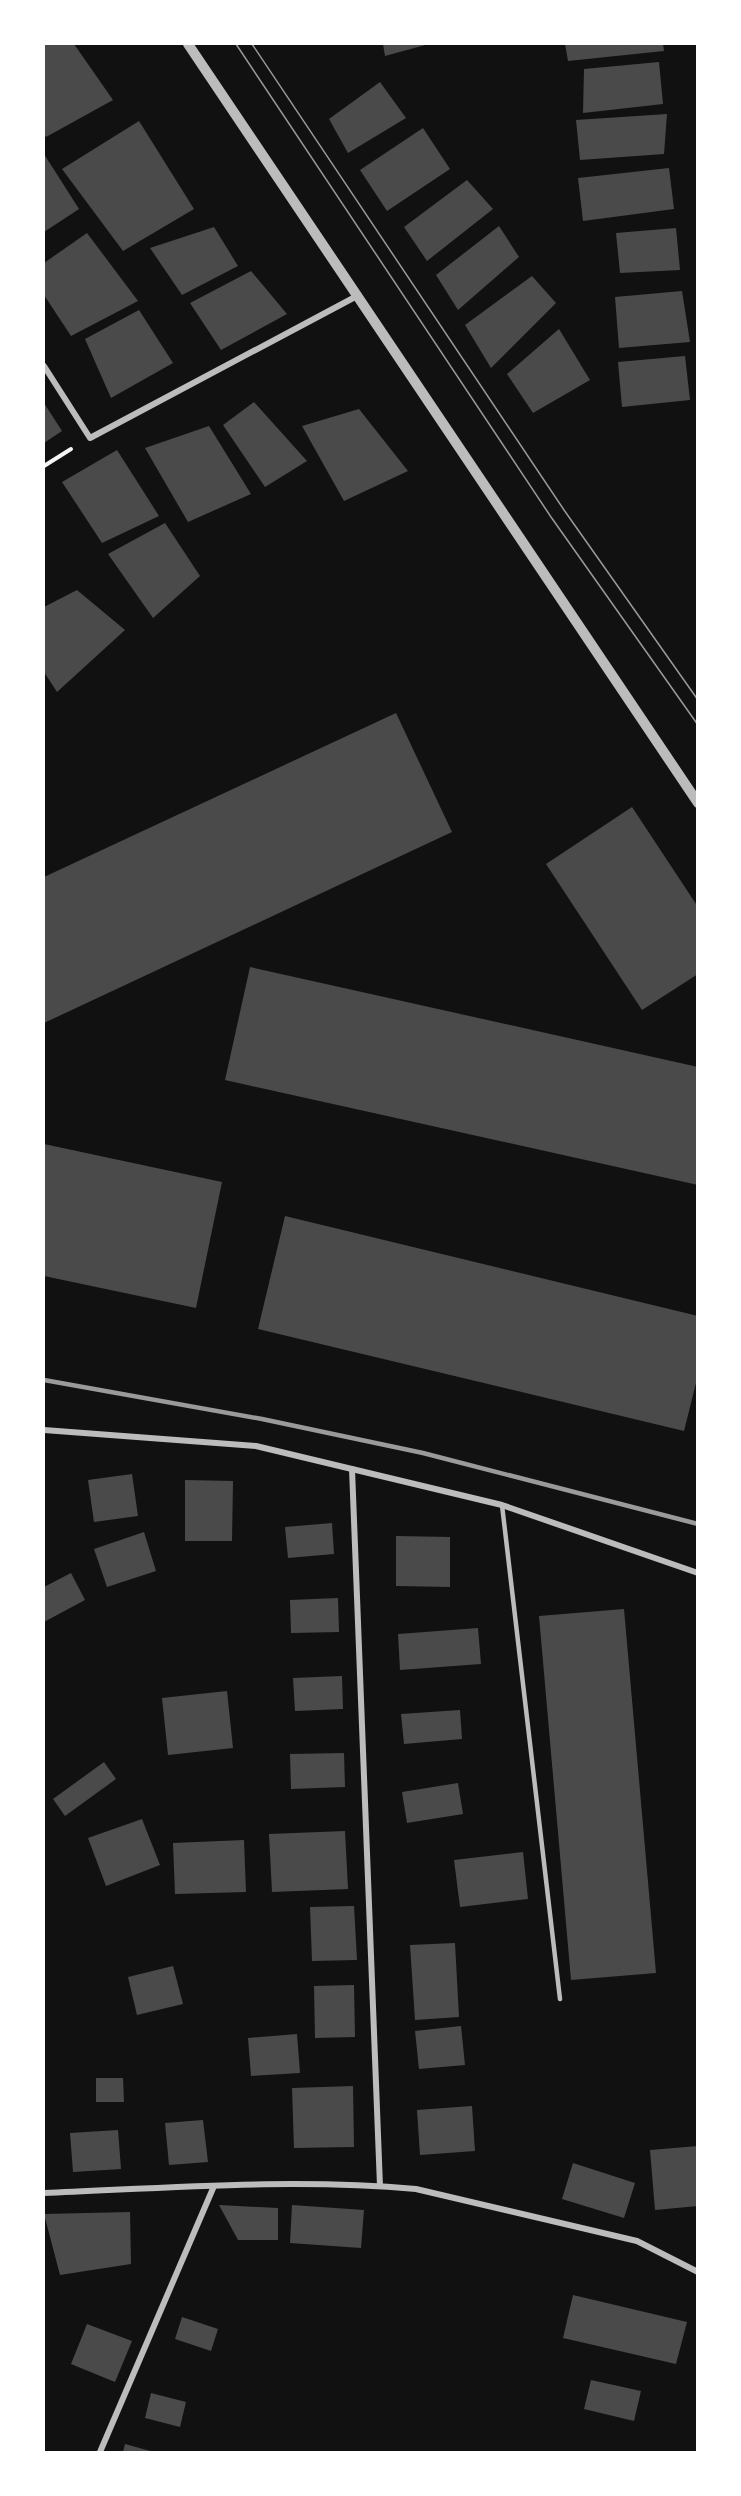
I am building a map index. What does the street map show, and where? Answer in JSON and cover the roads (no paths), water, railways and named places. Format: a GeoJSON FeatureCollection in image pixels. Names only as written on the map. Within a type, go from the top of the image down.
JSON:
{"type":"FeatureCollection","features":[{"type":"Feature","properties":{"kind":"street"},"geometry":{"type":"LineString","coordinates":[[188,44],[698,803]]}},
{"type":"Feature","properties":{"kind":"street"},"geometry":{"type":"LineString","coordinates":[[44,366],[90,438],[357,296]]}},
{"type":"Feature","properties":{"kind":"street"},"geometry":{"type":"LineString","coordinates":[[44,1430],[256,1446],[502,1505],[698,1573]]}},
{"type":"Feature","properties":{"kind":"street"},"geometry":{"type":"LineString","coordinates":[[352,1469],[380,2186]]}},
{"type":"Feature","properties":{"kind":"street"},"geometry":{"type":"LineString","coordinates":[[100,2452],[214,2186]]}},
{"type":"Feature","properties":{"kind":"street"},"geometry":{"type":"LineString","coordinates":[[44,2193],[214,2186],[380,2186],[416,2189],[637,2241],[698,2272]]}},
{"type":"Feature","properties":{"kind":"lane"},"geometry":{"type":"LineString","coordinates":[[502,1505],[560,1998]]}},
{"type":"Feature","properties":{"kind":"tram line"},"geometry":{"type":"LineString","coordinates":[[236,44],[551,517],[698,725]]}},
{"type":"Feature","properties":{"kind":"tram line"},"geometry":{"type":"LineString","coordinates":[[252,44],[564,510],[698,700]]}},
{"type":"Feature","properties":{"kind":"railway"},"geometry":{"type":"LineString","coordinates":[[44,1380],[262,1419],[423,1453],[698,1524]]}}]}
